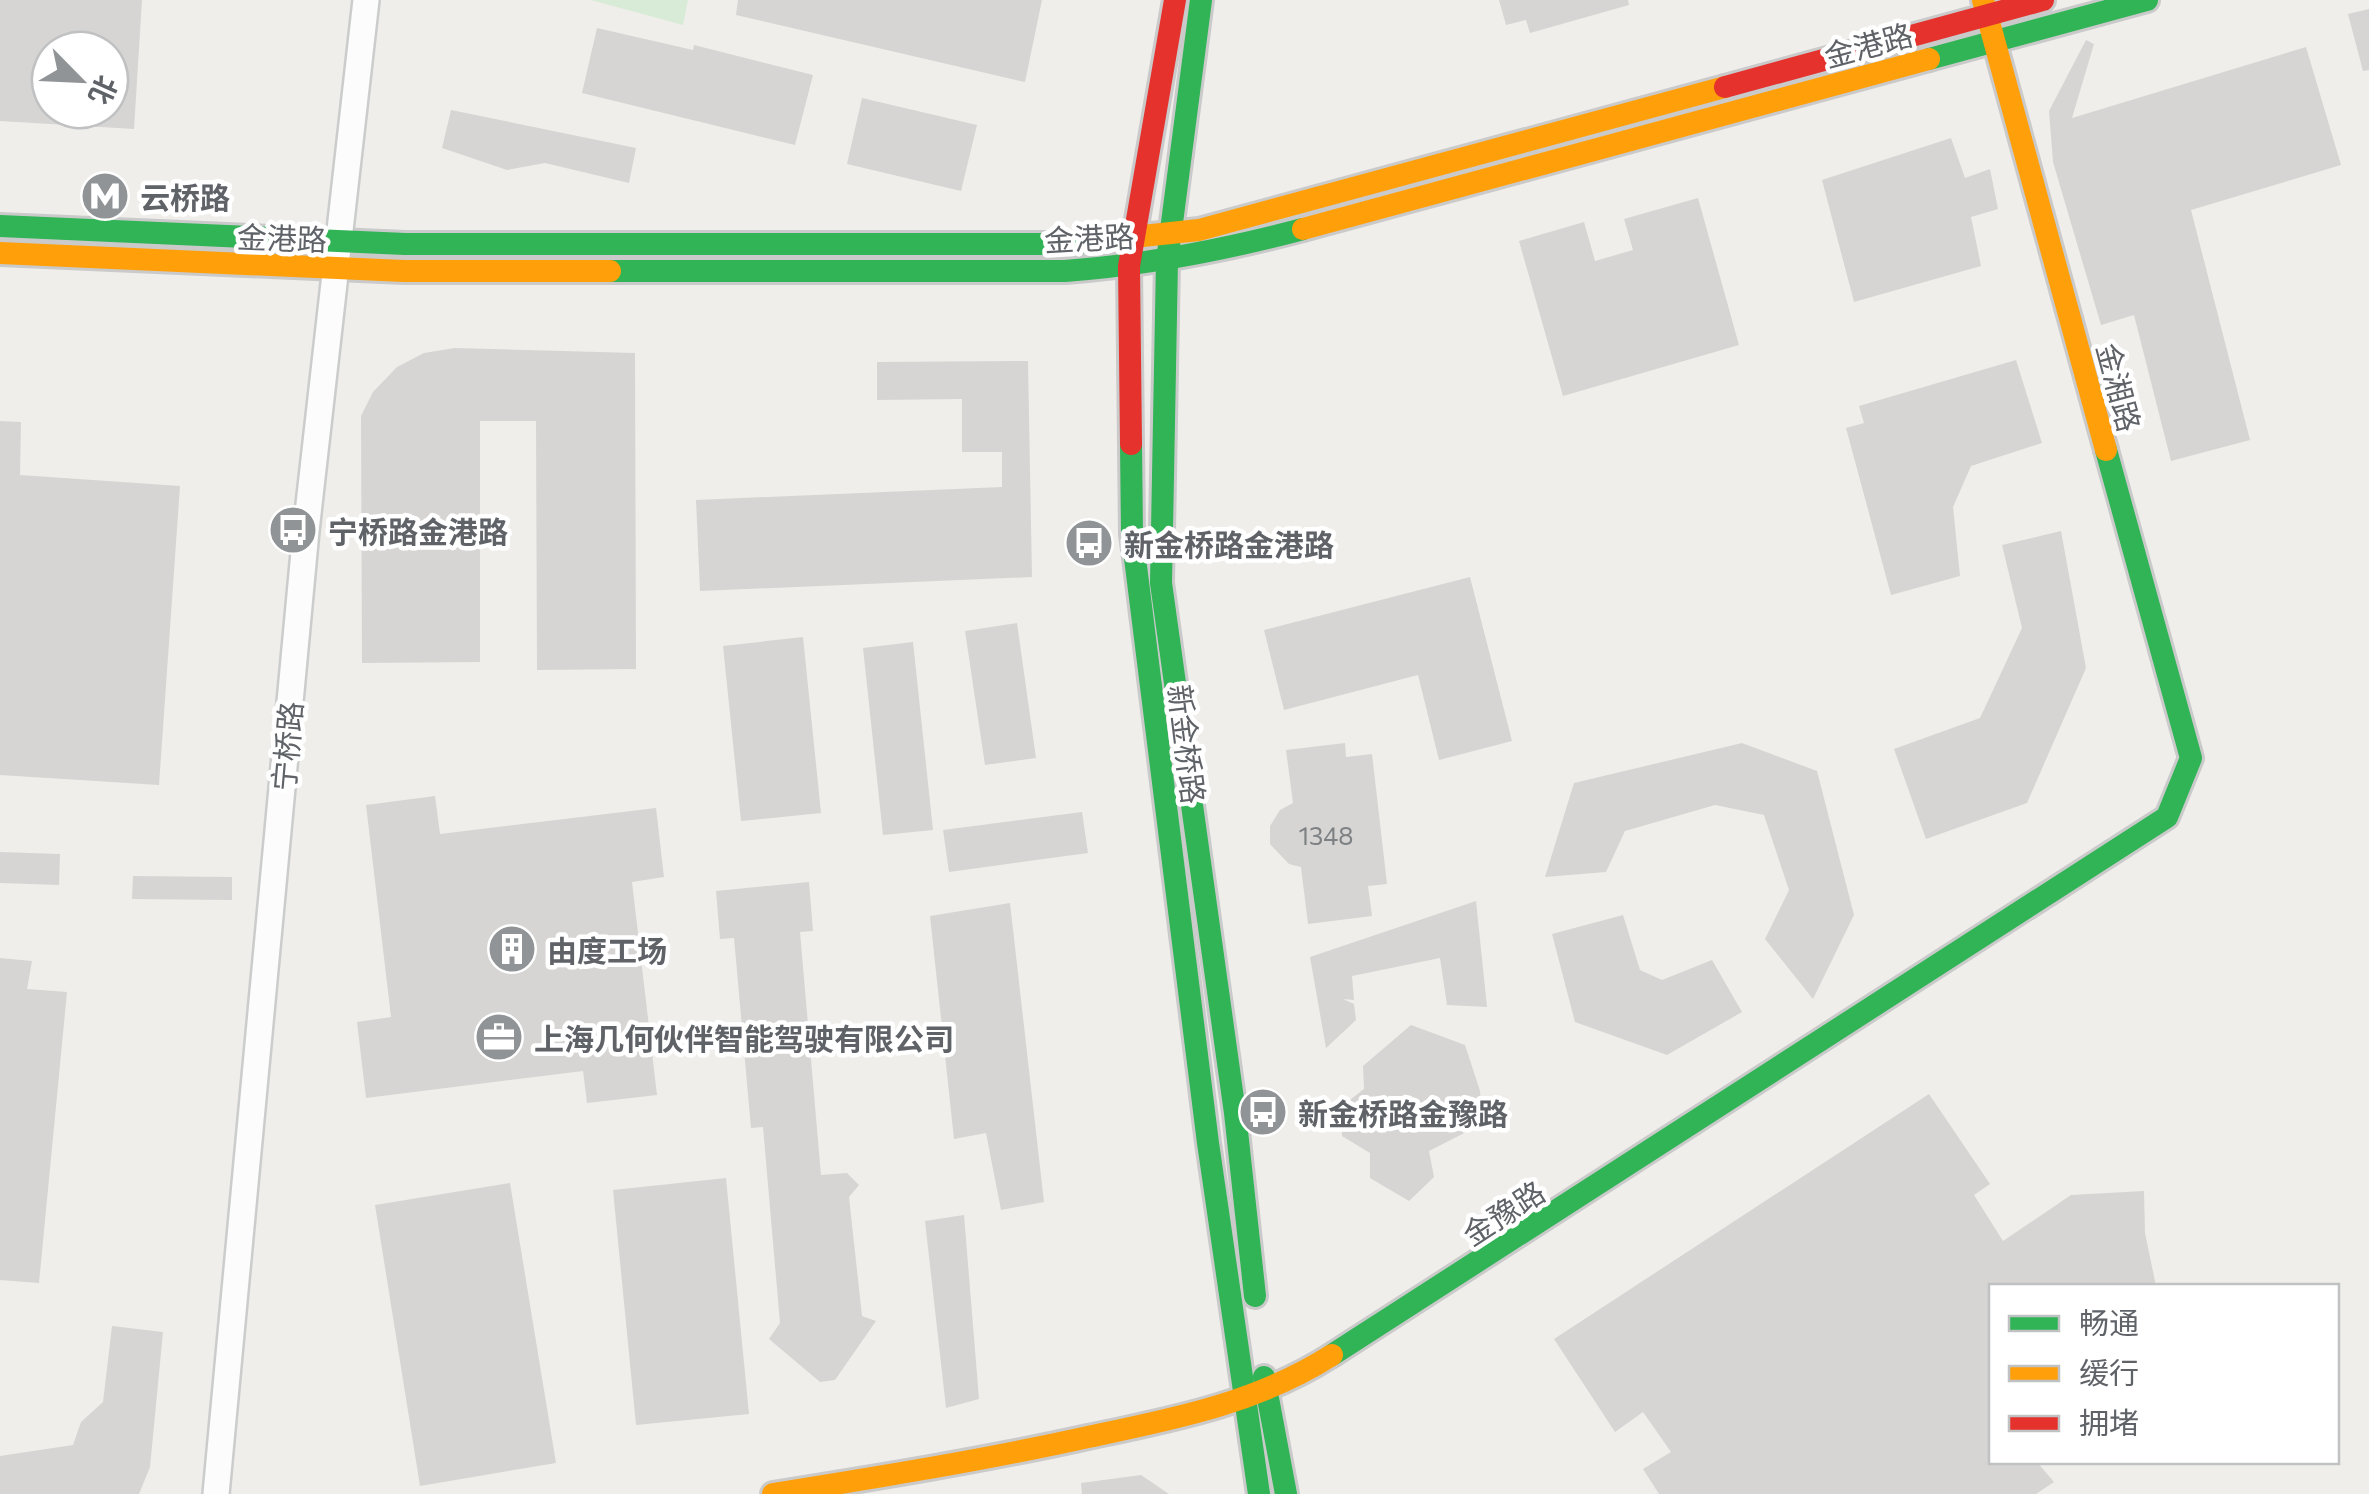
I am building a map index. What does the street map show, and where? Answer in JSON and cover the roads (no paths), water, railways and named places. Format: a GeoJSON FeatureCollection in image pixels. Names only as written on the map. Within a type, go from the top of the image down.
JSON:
{"type":"FeatureCollection","features":[{"type":"Feature","properties":{"kind":"street","name":"宁桥路"},"geometry":{"type":"LineString","coordinates":[[216,1494],[306,531],[366,0]]}},
{"type":"Feature","properties":{"kind":"street","name":"新金桥路"},"geometry":{"type":"LineString","coordinates":[[1175,0],[1129,266],[1132,534],[1259,1494]]}},
{"type":"Feature","properties":{"kind":"street","name":"新金桥路"},"geometry":{"type":"LineString","coordinates":[[1202,0],[1167,261],[1161,583],[1235,1113],[1266,1392],[1286,1494]]}},
{"type":"Feature","properties":{"kind":"street","name":"金港路"},"geometry":{"type":"LineString","coordinates":[[0,226],[338,256],[1132,240],[1216,226],[1985,8],[2043,0]]}},
{"type":"Feature","properties":{"kind":"street","name":"金港路"},"geometry":{"type":"LineString","coordinates":[[0,253],[1065,271],[1129,266],[1238,247],[2147,0]]}},
{"type":"Feature","properties":{"kind":"street","name":"金湘路"},"geometry":{"type":"LineString","coordinates":[[1985,8],[2191,758],[2181,791]]}},
{"type":"Feature","properties":{"kind":"street","name":"金豫路"},"geometry":{"type":"LineString","coordinates":[[773,1494],[986,1460],[1244,1402],[1266,1392],[1339,1354],[2167,818],[2181,791]]}},
{"type":"Feature","properties":{"kind":"place","name":"云桥路"},"geometry":{"type":"Point","coordinates":[105,196]}},
{"type":"Feature","properties":{"kind":"place","name":"宁桥路金港路"},"geometry":{"type":"Point","coordinates":[293,530]}},
{"type":"Feature","properties":{"kind":"place","name":"新金桥路金港路"},"geometry":{"type":"Point","coordinates":[1089,543]}},
{"type":"Feature","properties":{"kind":"place","name":"由度工场"},"geometry":{"type":"Point","coordinates":[512,949]}},
{"type":"Feature","properties":{"kind":"place","name":"上海几何伙伴智能驾驶有限公司"},"geometry":{"type":"Point","coordinates":[499,1037]}},
{"type":"Feature","properties":{"kind":"place","name":"新金桥路金豫路"},"geometry":{"type":"Point","coordinates":[1263,1112]}}]}
